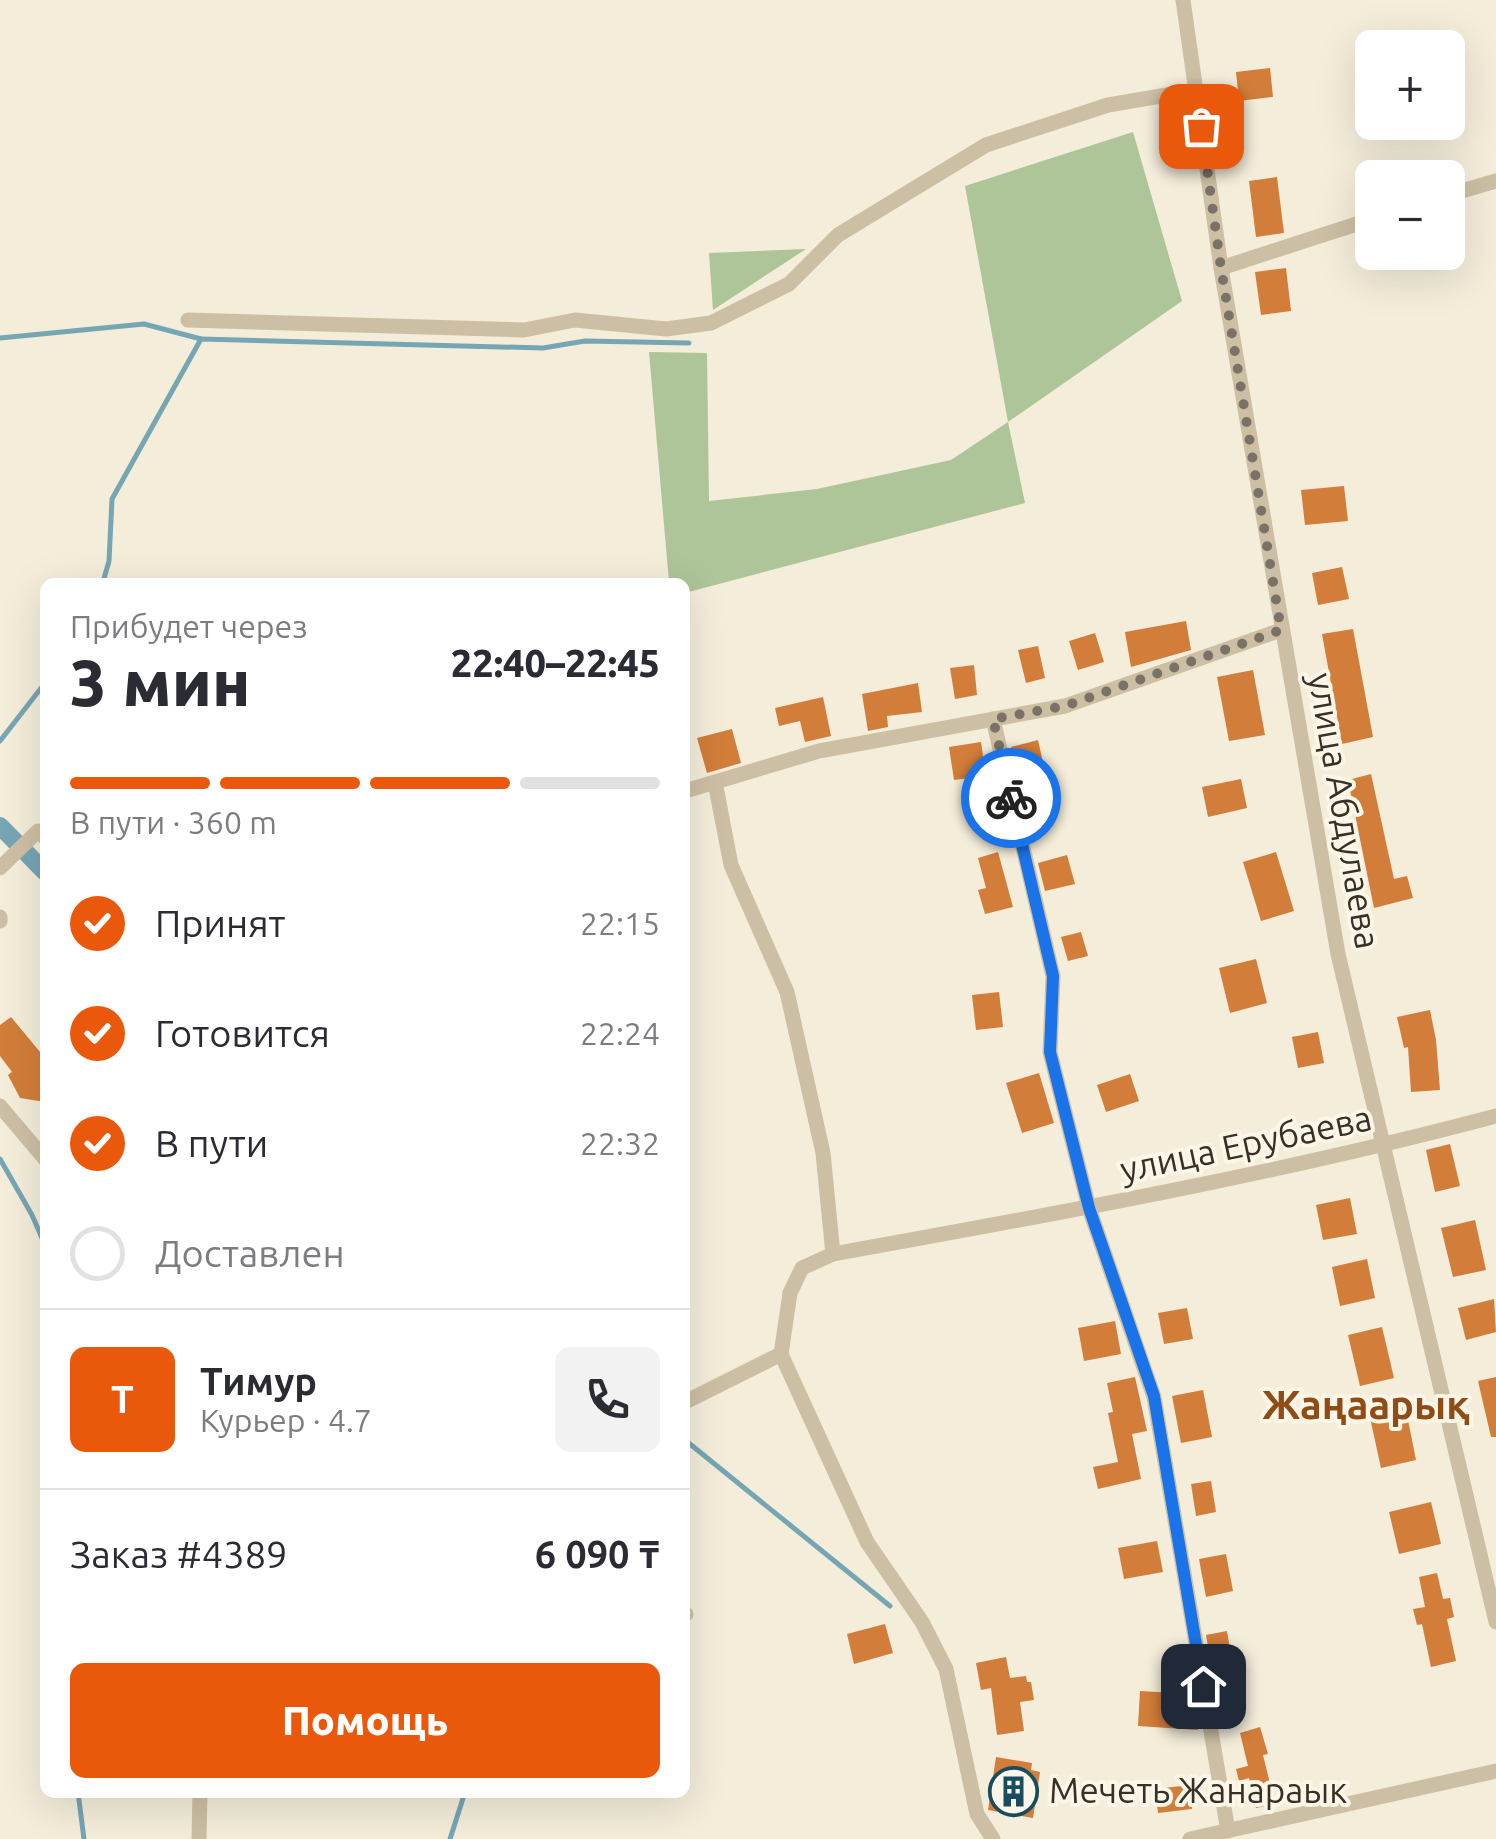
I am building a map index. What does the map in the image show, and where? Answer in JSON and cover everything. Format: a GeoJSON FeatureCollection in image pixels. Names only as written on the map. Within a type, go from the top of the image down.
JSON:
{"type":"FeatureCollection","features":[{"type":"Feature","properties":{"kind":"street","name":"улица Абдулаева"},"geometry":{"type":"LineString","coordinates":[[1183,0],[1221,268],[1338,954],[1496,1622]]}},
{"type":"Feature","properties":{"kind":"street"},"geometry":{"type":"LineString","coordinates":[[188,320],[524,330],[576,320],[666,329],[711,323],[788,284],[838,235],[986,145],[1108,105],[1196,90]]}},
{"type":"Feature","properties":{"kind":"street"},"geometry":{"type":"LineString","coordinates":[[1465,190],[1496,181]]}},
{"type":"Feature","properties":{"kind":"street"},"geometry":{"type":"LineString","coordinates":[[1221,268],[1355,225]]}},
{"type":"Feature","properties":{"kind":"street"},"geometry":{"type":"LineString","coordinates":[[690,790],[820,752],[1065,706],[1281,630]]}},
{"type":"Feature","properties":{"kind":"street"},"geometry":{"type":"LineString","coordinates":[[993,719],[1053,976],[1050,1052],[1089,1208],[1154,1396],[1228,1831]]}},
{"type":"Feature","properties":{"kind":"street"},"geometry":{"type":"LineString","coordinates":[[715,782],[730,866],[786,992],[824,1153],[833,1254]]}},
{"type":"Feature","properties":{"kind":"street"},"geometry":{"type":"LineString","coordinates":[[0,868],[40,833]]}},
{"type":"Feature","properties":{"kind":"street"},"geometry":{"type":"LineString","coordinates":[[0,1106],[40,1152]]}},
{"type":"Feature","properties":{"kind":"street","name":"улица Ерубаева"},"geometry":{"type":"LineString","coordinates":[[781,1354],[790,1293],[802,1268],[833,1254],[1089,1208],[1386,1146],[1496,1116]]}},
{"type":"Feature","properties":{"kind":"street"},"geometry":{"type":"LineString","coordinates":[[690,1398],[781,1354],[867,1542],[922,1622],[946,1670],[976,1814],[993,1839]]}},
{"type":"Feature","properties":{"kind":"street"},"geometry":{"type":"LineString","coordinates":[[1190,1839],[1228,1831],[1264,1831],[1496,1771]]}},
{"type":"Feature","properties":{"kind":"street"},"geometry":{"type":"LineString","coordinates":[[199,1839],[200,1798]]}},
{"type":"Feature","properties":{"kind":"green space"},"geometry":{"type":"Polygon","coordinates":[[[1133,132],[1182,301],[1008,422],[965,186],[1133,132]]]}},
{"type":"Feature","properties":{"kind":"green space"},"geometry":{"type":"Polygon","coordinates":[[[806,249],[713,310],[709,253],[806,249]]]}},
{"type":"Feature","properties":{"kind":"green space"},"geometry":{"type":"Polygon","coordinates":[[[649,352],[707,353],[709,501],[817,489],[951,460],[1008,422],[1025,503],[690,592],[690,578],[669,578],[649,352]]]}},
{"type":"Feature","properties":{"kind":"building"},"geometry":{"type":"Polygon","coordinates":[[[1270,68],[1273,97],[1239,101],[1236,72],[1270,68]]]}},
{"type":"Feature","properties":{"kind":"building"},"geometry":{"type":"Polygon","coordinates":[[[1277,177],[1284,233],[1256,237],[1249,181],[1277,177]]]}},
{"type":"Feature","properties":{"kind":"building"},"geometry":{"type":"Polygon","coordinates":[[[1286,268],[1291,311],[1261,315],[1255,272],[1286,268]]]}},
{"type":"Feature","properties":{"kind":"building"},"geometry":{"type":"Polygon","coordinates":[[[1344,486],[1348,521],[1305,525],[1301,490],[1344,486]]]}},
{"type":"Feature","properties":{"kind":"building"},"geometry":{"type":"Polygon","coordinates":[[[1342,567],[1349,599],[1318,605],[1312,573],[1342,567]]]}},
{"type":"Feature","properties":{"kind":"building"},"geometry":{"type":"Polygon","coordinates":[[[1186,621],[1191,650],[1131,667],[1125,632],[1186,621]]]}},
{"type":"Feature","properties":{"kind":"building"},"geometry":{"type":"Polygon","coordinates":[[[1353,629],[1373,737],[1342,744],[1322,634],[1353,629]]]}},
{"type":"Feature","properties":{"kind":"building"},"geometry":{"type":"Polygon","coordinates":[[[1095,633],[1104,662],[1078,670],[1069,641],[1095,633]]]}},
{"type":"Feature","properties":{"kind":"building"},"geometry":{"type":"Polygon","coordinates":[[[1038,646],[1045,678],[1026,683],[1018,650],[1038,646]]]}},
{"type":"Feature","properties":{"kind":"building"},"geometry":{"type":"Polygon","coordinates":[[[974,665],[977,695],[955,699],[950,668],[974,665]]]}},
{"type":"Feature","properties":{"kind":"building"},"geometry":{"type":"Polygon","coordinates":[[[1253,670],[1265,735],[1229,741],[1217,677],[1253,670]]]}},
{"type":"Feature","properties":{"kind":"building"},"geometry":{"type":"Polygon","coordinates":[[[918,683],[922,712],[887,716],[888,727],[868,731],[862,694],[918,683]]]}},
{"type":"Feature","properties":{"kind":"building"},"geometry":{"type":"Polygon","coordinates":[[[823,697],[831,736],[805,742],[800,721],[779,726],[775,708],[823,697]]]}},
{"type":"Feature","properties":{"kind":"building"},"geometry":{"type":"Polygon","coordinates":[[[732,729],[741,763],[707,773],[697,738],[732,729]]]}},
{"type":"Feature","properties":{"kind":"building"},"geometry":{"type":"Polygon","coordinates":[[[1038,740],[1044,767],[1017,774],[1011,747],[1038,740]]]}},
{"type":"Feature","properties":{"kind":"building"},"geometry":{"type":"Polygon","coordinates":[[[981,742],[986,776],[954,780],[949,747],[981,742]]]}},
{"type":"Feature","properties":{"kind":"building"},"geometry":{"type":"Polygon","coordinates":[[[1371,774],[1394,879],[1407,876],[1413,898],[1374,908],[1348,780],[1371,774]]]}},
{"type":"Feature","properties":{"kind":"building"},"geometry":{"type":"Polygon","coordinates":[[[1241,779],[1247,808],[1208,817],[1202,787],[1241,779]]]}},
{"type":"Feature","properties":{"kind":"building"},"geometry":{"type":"Polygon","coordinates":[[[998,852],[1013,907],[985,914],[978,890],[986,888],[978,858],[998,852]]]}},
{"type":"Feature","properties":{"kind":"building"},"geometry":{"type":"Polygon","coordinates":[[[1276,852],[1294,911],[1261,921],[1243,862],[1276,852]]]}},
{"type":"Feature","properties":{"kind":"building"},"geometry":{"type":"Polygon","coordinates":[[[1067,855],[1075,884],[1045,891],[1038,863],[1067,855]]]}},
{"type":"Feature","properties":{"kind":"building"},"geometry":{"type":"Polygon","coordinates":[[[1081,932],[1088,956],[1068,961],[1061,937],[1081,932]]]}},
{"type":"Feature","properties":{"kind":"building"},"geometry":{"type":"Polygon","coordinates":[[[1256,959],[1267,1003],[1230,1013],[1219,968],[1256,959]]]}},
{"type":"Feature","properties":{"kind":"building"},"geometry":{"type":"Polygon","coordinates":[[[999,992],[1003,1027],[976,1030],[972,995],[999,992]]]}},
{"type":"Feature","properties":{"kind":"building"},"geometry":{"type":"Polygon","coordinates":[[[1430,1010],[1440,1090],[1411,1092],[1408,1047],[1404,1048],[1397,1017],[1430,1010]]]}},
{"type":"Feature","properties":{"kind":"building"},"geometry":{"type":"Polygon","coordinates":[[[11,1017],[40,1052],[40,1101],[20,1098],[8,1075],[12,1072],[0,1056],[0,1025],[11,1017]]]}},
{"type":"Feature","properties":{"kind":"building"},"geometry":{"type":"Polygon","coordinates":[[[1318,1032],[1324,1063],[1298,1068],[1292,1037],[1318,1032]]]}},
{"type":"Feature","properties":{"kind":"building"},"geometry":{"type":"Polygon","coordinates":[[[1039,1073],[1054,1123],[1022,1133],[1006,1083],[1039,1073]]]}},
{"type":"Feature","properties":{"kind":"building"},"geometry":{"type":"Polygon","coordinates":[[[1130,1074],[1139,1101],[1106,1112],[1097,1085],[1130,1074]]]}},
{"type":"Feature","properties":{"kind":"building"},"geometry":{"type":"Polygon","coordinates":[[[1450,1144],[1460,1186],[1435,1192],[1426,1150],[1450,1144]]]}},
{"type":"Feature","properties":{"kind":"building"},"geometry":{"type":"Polygon","coordinates":[[[1350,1198],[1357,1234],[1323,1240],[1316,1205],[1350,1198]]]}},
{"type":"Feature","properties":{"kind":"building"},"geometry":{"type":"Polygon","coordinates":[[[1475,1220],[1486,1270],[1453,1277],[1441,1228],[1475,1220]]]}},
{"type":"Feature","properties":{"kind":"building"},"geometry":{"type":"Polygon","coordinates":[[[1367,1259],[1375,1298],[1340,1306],[1332,1267],[1367,1259]]]}},
{"type":"Feature","properties":{"kind":"building"},"geometry":{"type":"Polygon","coordinates":[[[1494,1299],[1496,1332],[1466,1340],[1458,1308],[1494,1299]]]}},
{"type":"Feature","properties":{"kind":"building"},"geometry":{"type":"Polygon","coordinates":[[[1187,1308],[1193,1339],[1164,1344],[1158,1313],[1187,1308]]]}},
{"type":"Feature","properties":{"kind":"building"},"geometry":{"type":"Polygon","coordinates":[[[1115,1321],[1121,1354],[1084,1361],[1078,1328],[1115,1321]]]}},
{"type":"Feature","properties":{"kind":"building"},"geometry":{"type":"Polygon","coordinates":[[[1382,1327],[1394,1378],[1360,1386],[1348,1335],[1382,1327]]]}},
{"type":"Feature","properties":{"kind":"building"},"geometry":{"type":"Polygon","coordinates":[[[1135,1377],[1147,1431],[1132,1434],[1141,1479],[1098,1489],[1093,1467],[1118,1462],[1108,1413],[1113,1412],[1107,1383],[1135,1377]]]}},
{"type":"Feature","properties":{"kind":"building"},"geometry":{"type":"Polygon","coordinates":[[[1496,1377],[1496,1437],[1491,1437],[1478,1381],[1496,1377]]]}},
{"type":"Feature","properties":{"kind":"building"},"geometry":{"type":"Polygon","coordinates":[[[1203,1390],[1212,1437],[1181,1443],[1172,1396],[1203,1390]]]}},
{"type":"Feature","properties":{"kind":"building"},"geometry":{"type":"Polygon","coordinates":[[[1405,1405],[1416,1460],[1381,1468],[1369,1413],[1405,1405]]]}},
{"type":"Feature","properties":{"kind":"building"},"geometry":{"type":"Polygon","coordinates":[[[1211,1481],[1216,1512],[1196,1516],[1191,1484],[1211,1481]]]}},
{"type":"Feature","properties":{"kind":"building"},"geometry":{"type":"Polygon","coordinates":[[[1431,1502],[1441,1544],[1399,1554],[1389,1512],[1431,1502]]]}},
{"type":"Feature","properties":{"kind":"building"},"geometry":{"type":"Polygon","coordinates":[[[1157,1541],[1163,1572],[1124,1579],[1118,1548],[1157,1541]]]}},
{"type":"Feature","properties":{"kind":"building"},"geometry":{"type":"Polygon","coordinates":[[[1226,1554],[1233,1591],[1206,1597],[1199,1559],[1226,1554]]]}},
{"type":"Feature","properties":{"kind":"building"},"geometry":{"type":"Polygon","coordinates":[[[1437,1573],[1443,1599],[1450,1598],[1454,1617],[1447,1619],[1456,1661],[1431,1667],[1422,1624],[1417,1625],[1413,1609],[1425,1607],[1419,1577],[1437,1573]]]}},
{"type":"Feature","properties":{"kind":"building"},"geometry":{"type":"Polygon","coordinates":[[[885,1624],[893,1653],[854,1664],[847,1634],[885,1624]]]}},
{"type":"Feature","properties":{"kind":"building"},"geometry":{"type":"Polygon","coordinates":[[[1227,1631],[1236,1684],[1215,1687],[1206,1635],[1227,1631]]]}},
{"type":"Feature","properties":{"kind":"building"},"geometry":{"type":"Polygon","coordinates":[[[1006,1657],[1010,1678],[1026,1676],[1034,1700],[1020,1702],[1024,1731],[997,1735],[991,1688],[981,1690],[976,1663],[1006,1657]]]}},
{"type":"Feature","properties":{"kind":"building"},"geometry":{"type":"Polygon","coordinates":[[[1140,1691],[1193,1694],[1198,1730],[1138,1726],[1140,1691]]]}},
{"type":"Feature","properties":{"kind":"building"},"geometry":{"type":"Polygon","coordinates":[[[1260,1727],[1275,1804],[1256,1808],[1249,1778],[1239,1781],[1236,1769],[1248,1766],[1240,1733],[1260,1727]]]}},
{"type":"Feature","properties":{"kind":"building","name":"Мечеть Жанараык"},"geometry":{"type":"Polygon","coordinates":[[[996,1757],[1032,1763],[1031,1770],[1040,1772],[1033,1818],[988,1810],[996,1757]]]}},
{"type":"Feature","properties":{"kind":"building"},"geometry":{"type":"Polygon","coordinates":[[[1190,1785],[1192,1809],[1158,1813],[1155,1789],[1190,1785]]]}},
{"type":"Feature","properties":{"kind":"waterway"},"geometry":{"type":"LineString","coordinates":[[0,338],[144,324],[201,339]]}},
{"type":"Feature","properties":{"kind":"waterway"},"geometry":{"type":"LineString","coordinates":[[104,578],[109,561],[112,499],[201,339],[543,348],[585,341],[689,343]]}},
{"type":"Feature","properties":{"kind":"waterway"},"geometry":{"type":"LineString","coordinates":[[0,741],[40,689]]}},
{"type":"Feature","properties":{"kind":"waterway"},"geometry":{"type":"LineString","coordinates":[[0,826],[40,867]]}},
{"type":"Feature","properties":{"kind":"waterway"},"geometry":{"type":"LineString","coordinates":[[0,1159],[40,1233]]}},
{"type":"Feature","properties":{"kind":"waterway"},"geometry":{"type":"LineString","coordinates":[[690,1444],[890,1606]]}},
{"type":"Feature","properties":{"kind":"waterway"},"geometry":{"type":"LineString","coordinates":[[79,1798],[84,1839]]}},
{"type":"Feature","properties":{"kind":"waterway"},"geometry":{"type":"LineString","coordinates":[[450,1839],[463,1798]]}},
{"type":"Feature","properties":{"kind":"way so far"},"geometry":{"type":"LineString","coordinates":[[1011,798],[993,719],[1065,706],[1281,630],[1201,126]]}},
{"type":"Feature","properties":{"kind":"place","name":"Мечеть Жанараык"},"geometry":{"type":"Point","coordinates":[1014,1791]}},
{"type":"Feature","properties":{"kind":"district","name":"Жаңаарық"},"geometry":{"type":"Point","coordinates":[1366,1405]}},
{"type":"Feature","properties":{"kind":"route"},"geometry":{"type":"LineString","coordinates":[[1011,798],[1053,976],[1050,1052],[1089,1208],[1154,1396],[1203,1686]]}}]}
